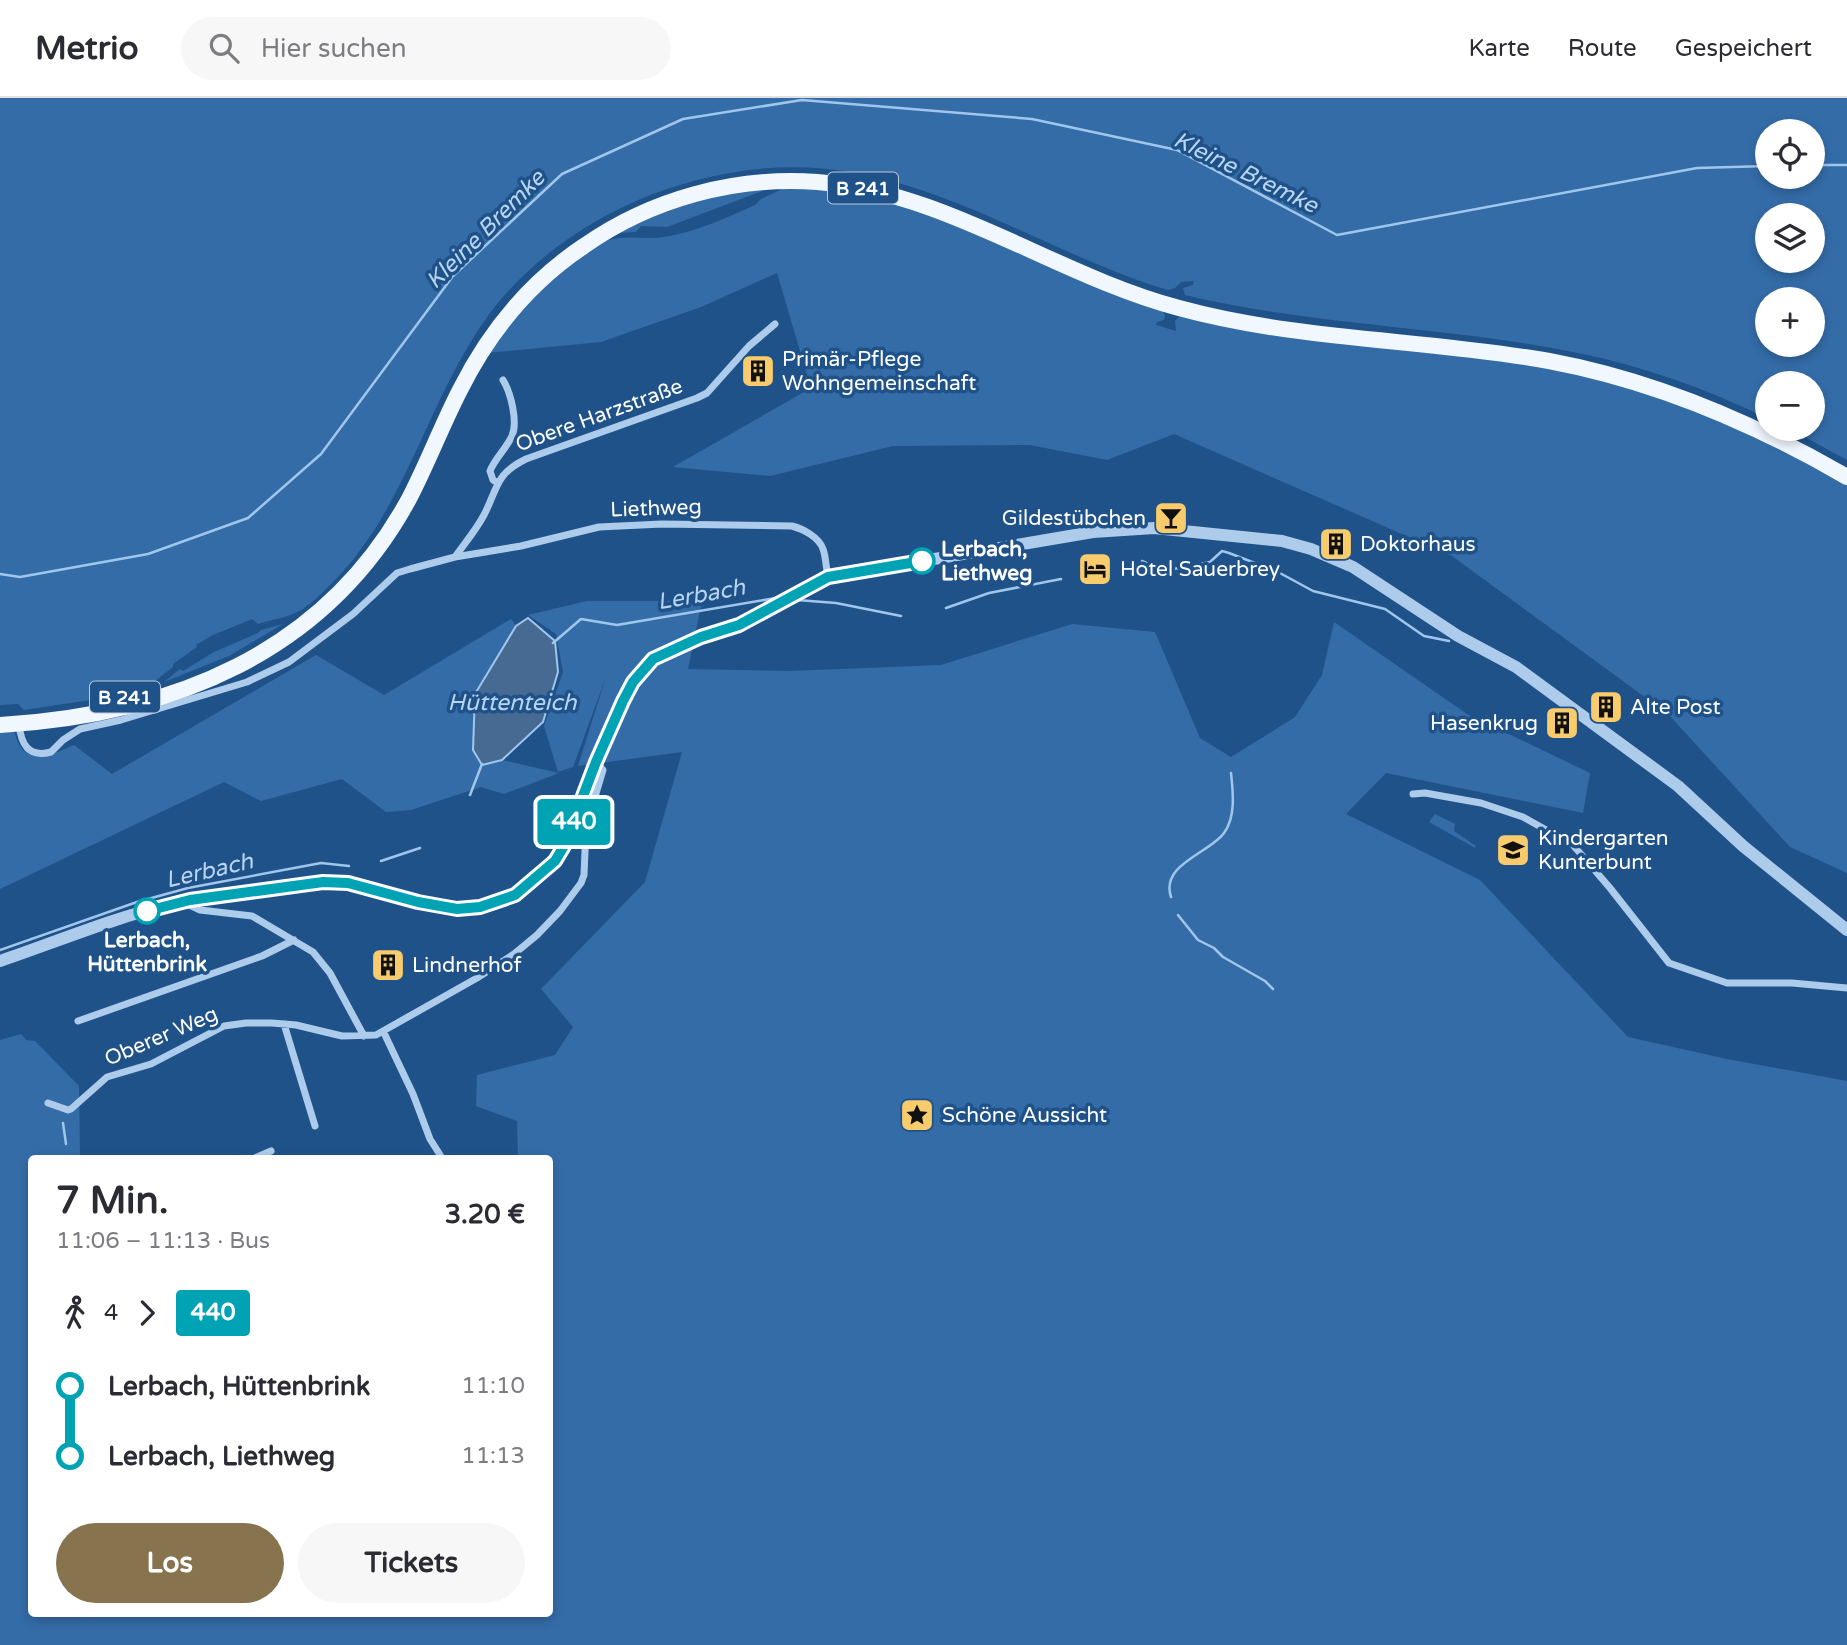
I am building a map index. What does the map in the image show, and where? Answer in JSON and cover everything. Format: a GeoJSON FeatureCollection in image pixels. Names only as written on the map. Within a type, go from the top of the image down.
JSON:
{"type":"FeatureCollection","features":[{"type":"Feature","properties":{"kind":"main road","name":"B 241"},"geometry":{"type":"LineString","coordinates":[[0,716],[72,707],[154,690],[220,665],[295,621],[347,572],[383,524],[413,470],[462,366],[489,323],[520,287],[569,244],[625,211],[670,192],[730,177],[797,172],[868,180],[940,201],[1082,264],[1175,298],[1293,322],[1496,344],[1578,357],[1658,379],[1755,417]]}},
{"type":"Feature","properties":{"kind":"main road","name":"B 241"},"geometry":{"type":"LineString","coordinates":[[0,725],[102,712],[172,694],[237,668],[299,629],[339,594],[378,549],[410,496],[470,370],[497,328],[526,293],[574,252],[629,219],[673,201],[740,185],[780,181],[819,182],[888,194],[957,218],[1110,286],[1172,307],[1216,318],[1303,333],[1496,353],[1605,373],[1656,388],[1716,411],[1771,435],[1847,477]]}},
{"type":"Feature","properties":{"kind":"main road"},"geometry":{"type":"LineString","coordinates":[[1801,441],[1847,466]]}},
{"type":"Feature","properties":{"kind":"street","name":"Obere Harzstraße"},"geometry":{"type":"LineString","coordinates":[[454,557],[484,514],[498,483],[510,467],[707,393],[750,346],[775,324]]}},
{"type":"Feature","properties":{"kind":"street","name":"Obere Harzstraße"},"geometry":{"type":"LineString","coordinates":[[498,483],[493,480],[490,471],[512,436],[514,426],[513,411],[503,380]]}},
{"type":"Feature","properties":{"kind":"street","name":"Liethweg"},"geometry":{"type":"LineString","coordinates":[[454,557],[521,546],[599,527],[662,524],[792,526],[802,528],[823,548],[828,577]]}},
{"type":"Feature","properties":{"kind":"street"},"geometry":{"type":"LineString","coordinates":[[0,961],[182,901],[323,882],[348,883],[457,909],[498,902],[528,886],[555,861],[564,846],[596,762],[633,682],[653,659],[701,637],[739,625],[828,577],[1093,532],[1170,529],[1282,541],[1311,549],[1363,573],[1458,636],[1516,667],[1678,786],[1743,846],[1847,930]]}},
{"type":"Feature","properties":{"kind":"street"},"geometry":{"type":"LineString","coordinates":[[19,724],[24,746],[44,754],[51,752],[80,729],[121,720],[247,682],[289,662],[353,614],[397,573],[454,557]]}},
{"type":"Feature","properties":{"kind":"street","name":"Oberer Weg"},"geometry":{"type":"LineString","coordinates":[[48,1103],[71,1110],[107,1077],[157,1061],[224,1026],[250,1022],[284,1024],[342,1036],[364,1036],[383,1032],[483,974],[529,942],[560,911],[583,878],[586,827],[603,770],[596,762]]}},
{"type":"Feature","properties":{"kind":"street"},"geometry":{"type":"LineString","coordinates":[[1413,794],[1425,793],[1481,803],[1523,817],[1573,845],[1668,963],[1727,983],[1792,983],[1847,988]]}},
{"type":"Feature","properties":{"kind":"street"},"geometry":{"type":"LineString","coordinates":[[182,901],[210,912],[248,915],[313,952],[328,970],[364,1036]]}},
{"type":"Feature","properties":{"kind":"street"},"geometry":{"type":"LineString","coordinates":[[78,1021],[262,956],[294,940]]}},
{"type":"Feature","properties":{"kind":"street"},"geometry":{"type":"LineString","coordinates":[[284,1024],[315,1126]]}},
{"type":"Feature","properties":{"kind":"street"},"geometry":{"type":"LineString","coordinates":[[385,1035],[413,1094],[430,1139],[440,1155]]}},
{"type":"Feature","properties":{"kind":"street"},"geometry":{"type":"LineString","coordinates":[[261,1155],[271,1150]]}},
{"type":"Feature","properties":{"kind":"shaded area"},"geometry":{"type":"Polygon","coordinates":[[[0,98],[1847,98],[1847,460],[1812,441],[1825,441],[1825,371],[1755,371],[1755,413],[1674,380],[1578,353],[1480,337],[1283,313],[1185,295],[1183,288],[1193,285],[1194,281],[1181,282],[1168,290],[1087,260],[969,208],[887,180],[821,168],[748,170],[699,179],[629,204],[560,245],[519,280],[485,320],[465,352],[379,522],[357,554],[307,606],[288,616],[258,624],[252,619],[213,635],[196,645],[197,647],[146,688],[97,699],[24,710],[18,704],[0,705],[0,98]]]}},
{"type":"Feature","properties":{"kind":"shaded area"},"geometry":{"type":"Polygon","coordinates":[[[789,186],[838,189],[913,206],[1161,308],[1164,320],[1156,325],[1176,331],[1175,321],[1181,314],[1575,371],[1705,411],[1755,436],[1755,441],[1765,441],[1847,482],[1847,873],[1790,847],[1668,714],[1452,556],[1174,434],[1107,460],[1030,445],[893,446],[770,476],[673,467],[811,388],[777,273],[701,307],[601,342],[486,353],[524,304],[555,274],[588,250],[613,239],[676,235],[722,220],[755,205],[761,199],[789,186]]]}},
{"type":"Feature","properties":{"kind":"shaded area"},"geometry":{"type":"Polygon","coordinates":[[[767,189],[667,227],[641,226],[636,232],[616,233],[653,213],[699,198],[767,189]]]}},
{"type":"Feature","properties":{"kind":"shaded area"},"geometry":{"type":"Polygon","coordinates":[[[587,601],[702,601],[688,669],[789,671],[941,665],[1072,624],[1155,632],[1200,738],[1231,757],[1295,717],[1322,675],[1334,622],[1467,714],[1590,773],[1583,813],[1386,773],[1346,814],[1480,880],[1628,1037],[1847,1081],[1847,1645],[0,1645],[0,1040],[21,1034],[26,1040],[35,1041],[79,1086],[80,1155],[28,1155],[28,1617],[553,1617],[553,1155],[518,1155],[517,1121],[476,1106],[477,1075],[555,1055],[573,1027],[541,989],[645,882],[682,752],[578,766],[606,677],[573,767],[558,772],[544,726],[563,672],[556,634],[528,615],[587,601]]]}},
{"type":"Feature","properties":{"kind":"shaded area"},"geometry":{"type":"Polygon","coordinates":[[[511,619],[516,626],[475,694],[482,765],[502,760],[559,773],[504,794],[481,787],[411,810],[386,812],[342,779],[261,801],[224,782],[0,889],[0,730],[13,730],[20,746],[32,755],[46,756],[74,745],[112,774],[316,655],[384,695],[511,619]]]}},
{"type":"Feature","properties":{"kind":"shaded area"},"geometry":{"type":"Polygon","coordinates":[[[283,624],[229,656],[164,682],[180,669],[183,671],[214,652],[261,630],[283,624]]]}},
{"type":"Feature","properties":{"kind":"shaded area"},"geometry":{"type":"Polygon","coordinates":[[[1435,814],[1455,824],[1454,831],[1476,846],[1475,848],[1429,822],[1435,814]]]}},
{"type":"Feature","properties":{"kind":"water","name":"Hüttenteich"},"geometry":{"type":"Polygon","coordinates":[[[528,618],[555,641],[558,672],[543,722],[502,760],[482,765],[473,750],[475,694],[516,626],[528,618]]]}},
{"type":"Feature","properties":{"kind":"waterway","name":"Kleine Bremke"},"geometry":{"type":"LineString","coordinates":[[0,574],[20,577],[148,554],[248,518],[321,454],[453,276],[562,174],[683,119],[802,100],[1032,119],[1177,150],[1337,235],[1697,168],[1755,166]]}},
{"type":"Feature","properties":{"kind":"waterway","name":"Kleine Bremke"},"geometry":{"type":"LineString","coordinates":[[1825,165],[1847,165]]}},
{"type":"Feature","properties":{"kind":"waterway","name":"Lerbach"},"geometry":{"type":"LineString","coordinates":[[1142,561],[1163,571],[1210,562],[1222,551],[1278,572],[1313,591],[1385,609],[1424,636],[1449,641]]}},
{"type":"Feature","properties":{"kind":"waterway","name":"Lerbach"},"geometry":{"type":"LineString","coordinates":[[946,608],[989,593],[1061,579]]}},
{"type":"Feature","properties":{"kind":"waterway","name":"Lerbach"},"geometry":{"type":"LineString","coordinates":[[553,643],[581,619],[617,625],[776,598]]}},
{"type":"Feature","properties":{"kind":"waterway","name":"Lerbach"},"geometry":{"type":"LineString","coordinates":[[797,600],[836,603],[901,616]]}},
{"type":"Feature","properties":{"kind":"waterway","name":"Lerbach"},"geometry":{"type":"LineString","coordinates":[[470,795],[482,764]]}},
{"type":"Feature","properties":{"kind":"waterway"},"geometry":{"type":"LineString","coordinates":[[1171,897],[1170,886],[1179,868],[1217,840],[1228,827],[1233,804],[1231,773]]}},
{"type":"Feature","properties":{"kind":"waterway","name":"Lerbach"},"geometry":{"type":"LineString","coordinates":[[381,861],[420,848]]}},
{"type":"Feature","properties":{"kind":"waterway","name":"Lerbach"},"geometry":{"type":"LineString","coordinates":[[0,950],[137,902],[188,888],[321,863],[349,866]]}},
{"type":"Feature","properties":{"kind":"waterway"},"geometry":{"type":"LineString","coordinates":[[1178,915],[1198,940],[1265,981],[1273,989]]}},
{"type":"Feature","properties":{"kind":"waterway"},"geometry":{"type":"LineString","coordinates":[[63,1123],[66,1144]]}},
{"type":"Feature","properties":{"kind":"bus line","name":"440"},"geometry":{"type":"LineString","coordinates":[[147,911],[171,903],[323,882],[348,883],[418,902],[457,909],[480,907],[515,895],[555,861],[564,846],[623,701],[633,682],[653,659],[701,637],[739,625],[828,577],[922,561]]}},
{"type":"Feature","properties":{"kind":"place","name":"Primär-Pflege Wohngemeinschaft"},"geometry":{"type":"Point","coordinates":[758,371]}},
{"type":"Feature","properties":{"kind":"place","name":"Gildestübchen"},"geometry":{"type":"Point","coordinates":[1171,518]}},
{"type":"Feature","properties":{"kind":"place","name":"Doktorhaus"},"geometry":{"type":"Point","coordinates":[1336,544]}},
{"type":"Feature","properties":{"kind":"place","name":"Lerbach, Liethweg"},"geometry":{"type":"Point","coordinates":[922,561]}},
{"type":"Feature","properties":{"kind":"place","name":"Hotel Sauerbrey"},"geometry":{"type":"Point","coordinates":[1095,569]}},
{"type":"Feature","properties":{"kind":"place","name":"Alte Post"},"geometry":{"type":"Point","coordinates":[1606,707]}},
{"type":"Feature","properties":{"kind":"place","name":"Hasenkrug"},"geometry":{"type":"Point","coordinates":[1562,723]}},
{"type":"Feature","properties":{"kind":"place","name":"Kindergarten Kunterbunt"},"geometry":{"type":"Point","coordinates":[1513,850]}},
{"type":"Feature","properties":{"kind":"place","name":"Lerbach, Hüttenbrink"},"geometry":{"type":"Point","coordinates":[147,911]}},
{"type":"Feature","properties":{"kind":"place","name":"Lindnerhof"},"geometry":{"type":"Point","coordinates":[388,965]}},
{"type":"Feature","properties":{"kind":"place","name":"Schöne Aussicht"},"geometry":{"type":"Point","coordinates":[917,1115]}}]}
